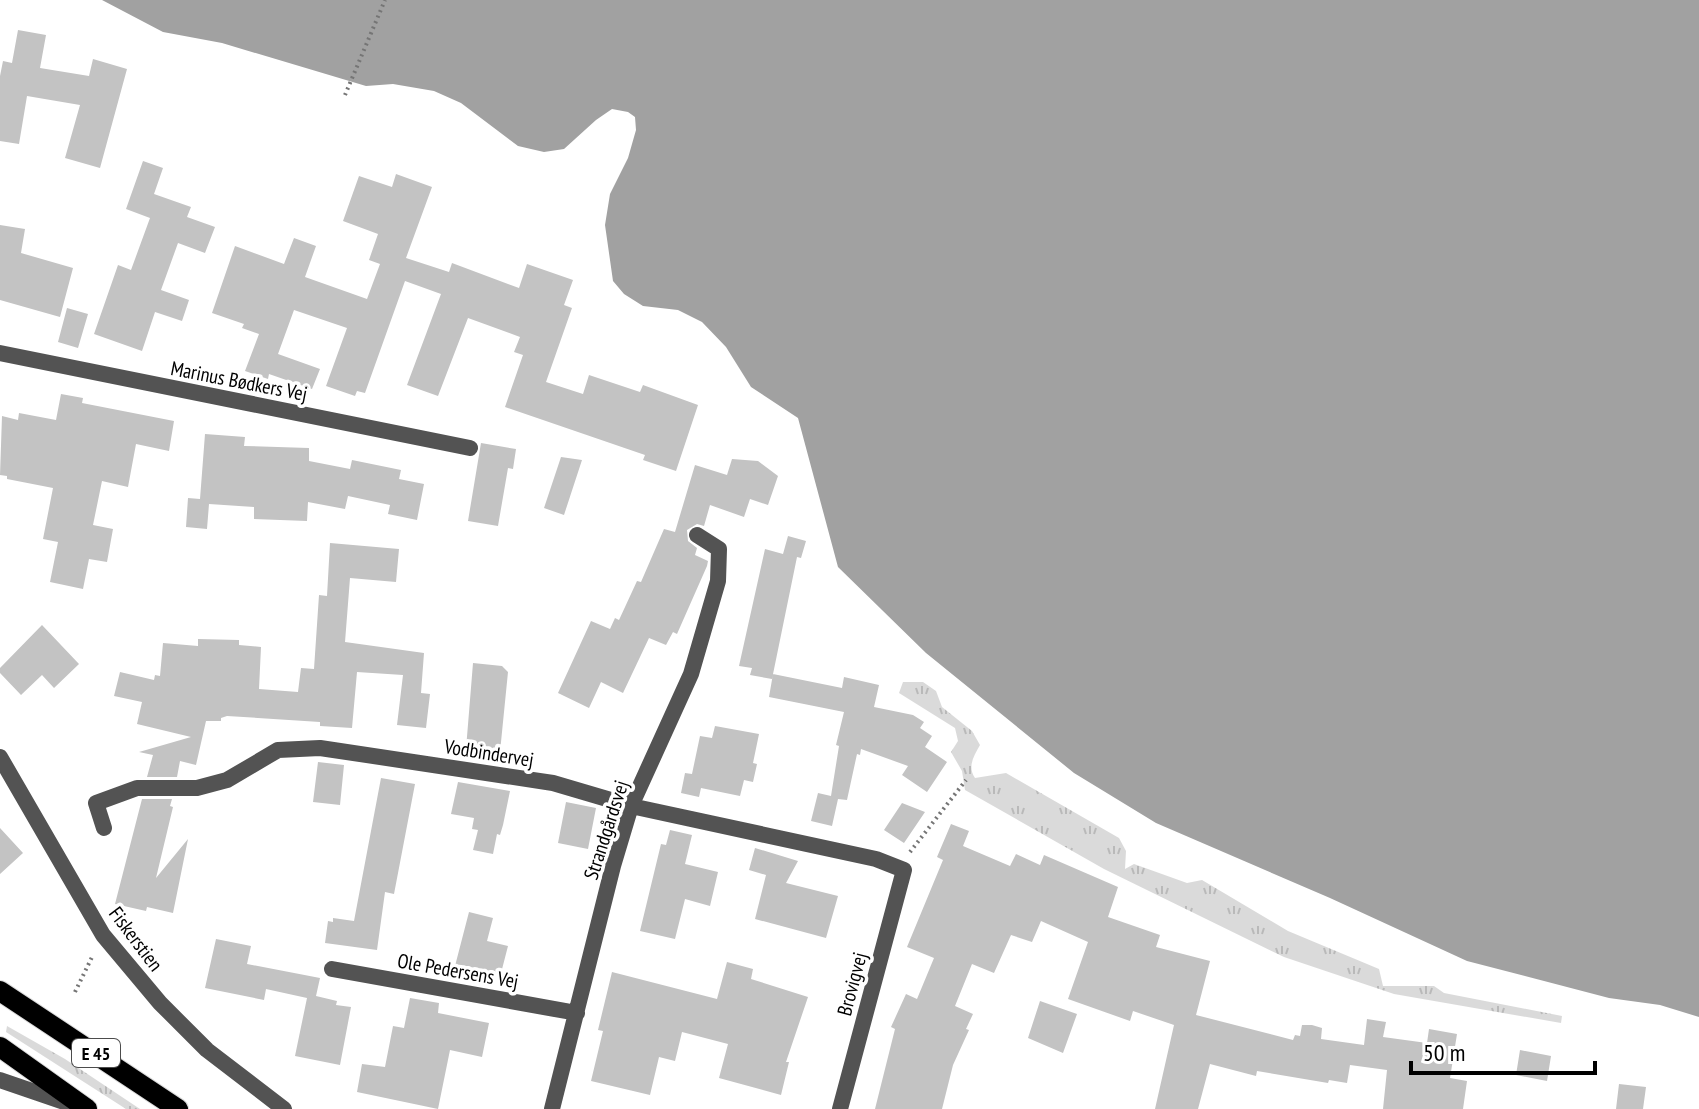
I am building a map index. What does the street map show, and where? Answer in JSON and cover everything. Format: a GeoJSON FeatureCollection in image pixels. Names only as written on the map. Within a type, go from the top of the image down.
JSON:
{"type":"FeatureCollection","features":[{"type":"Feature","properties":{"kind":"main road","name":"E 45"},"geometry":{"type":"LineString","coordinates":[[4,997],[178,1109]]}},
{"type":"Feature","properties":{"kind":"main road","name":"E 45"},"geometry":{"type":"LineString","coordinates":[[0,1047],[87,1109]]}},
{"type":"Feature","properties":{"kind":"street","name":"Marinus Bødkers Vej"},"geometry":{"type":"LineString","coordinates":[[0,353],[470,448]]}},
{"type":"Feature","properties":{"kind":"street","name":"Strandgårdsvej"},"geometry":{"type":"LineString","coordinates":[[552,1109],[631,806],[691,674],[718,581],[719,549],[697,535]]}},
{"type":"Feature","properties":{"kind":"street","name":"Vodbindervej"},"geometry":{"type":"LineString","coordinates":[[104,828],[96,803],[137,788],[197,788],[227,780],[278,750],[320,748],[553,783],[631,806],[876,859],[904,870]]}},
{"type":"Feature","properties":{"kind":"street","name":"Fiskerstien"},"geometry":{"type":"LineString","coordinates":[[0,757],[103,935],[160,1003],[207,1050],[284,1109]]}},
{"type":"Feature","properties":{"kind":"street","name":"Brovigvej"},"geometry":{"type":"LineString","coordinates":[[840,1109],[904,870]]}},
{"type":"Feature","properties":{"kind":"street","name":"Ole Pedersens Vej"},"geometry":{"type":"LineString","coordinates":[[332,969],[577,1013]]}},
{"type":"Feature","properties":{"kind":"street"},"geometry":{"type":"LineString","coordinates":[[0,1080],[44,1093],[81,1109]]}},
{"type":"Feature","properties":{"kind":"path"},"geometry":{"type":"LineString","coordinates":[[345,95],[385,0]]}},
{"type":"Feature","properties":{"kind":"path"},"geometry":{"type":"LineString","coordinates":[[904,870],[910,851],[966,780]]}},
{"type":"Feature","properties":{"kind":"path"},"geometry":{"type":"LineString","coordinates":[[75,992],[103,935]]}},
{"type":"Feature","properties":{"kind":"green space"},"geometry":{"type":"Polygon","coordinates":[[[903,682],[923,682],[936,691],[942,707],[972,731],[980,745],[971,765],[975,778],[1006,773],[1119,838],[1126,851],[1125,869],[1134,864],[1187,883],[1202,880],[1288,931],[1379,969],[1383,986],[1434,986],[1444,993],[1562,1016],[1561,1023],[1394,994],[1284,957],[1104,869],[965,790],[962,771],[951,752],[958,741],[955,728],[899,693],[903,682]]]}},
{"type":"Feature","properties":{"kind":"green space"},"geometry":{"type":"Polygon","coordinates":[[[7,1026],[65,1059],[140,1109],[126,1109],[6,1032],[7,1026]]]}},
{"type":"Feature","properties":{"kind":"shaded area"},"geometry":{"type":"Polygon","coordinates":[[[102,0],[1699,0],[1699,1017],[1660,1005],[1609,998],[1467,961],[1156,823],[1074,773],[926,653],[838,567],[798,418],[751,387],[726,347],[702,322],[678,310],[643,306],[624,294],[613,281],[605,225],[610,194],[628,158],[636,130],[635,117],[628,112],[612,109],[564,149],[544,152],[518,146],[461,103],[434,91],[393,84],[366,86],[222,43],[163,32],[102,0]]]}},
{"type":"Feature","properties":{"kind":"building"},"geometry":{"type":"Polygon","coordinates":[[[18,30],[46,35],[40,68],[89,76],[93,59],[127,69],[100,168],[65,158],[80,105],[27,96],[19,144],[0,141],[0,76],[3,61],[12,63],[18,30]]]}},
{"type":"Feature","properties":{"kind":"building"},"geometry":{"type":"Polygon","coordinates":[[[143,161],[163,168],[154,194],[191,207],[187,217],[215,227],[205,253],[178,243],[161,290],[189,300],[182,321],[155,312],[142,351],[94,334],[118,265],[131,270],[150,218],[126,209],[143,161]]]}},
{"type":"Feature","properties":{"kind":"building"},"geometry":{"type":"Polygon","coordinates":[[[396,174],[432,187],[406,258],[449,272],[452,263],[519,288],[527,264],[573,280],[564,305],[572,308],[546,382],[583,394],[589,375],[640,392],[643,385],[698,405],[676,471],[643,460],[645,455],[505,407],[523,355],[514,352],[520,337],[468,318],[438,396],[407,385],[441,294],[405,281],[365,393],[357,391],[355,396],[326,386],[347,328],[294,310],[278,354],[320,369],[312,389],[269,374],[268,379],[245,371],[259,334],[242,328],[244,324],[212,313],[235,246],[284,264],[294,238],[316,246],[305,277],[367,299],[380,264],[369,260],[378,234],[343,221],[359,176],[392,187],[396,174]]]}},
{"type":"Feature","properties":{"kind":"building"},"geometry":{"type":"Polygon","coordinates":[[[0,225],[25,229],[21,253],[73,268],[60,317],[0,300],[0,225]]]}},
{"type":"Feature","properties":{"kind":"building"},"geometry":{"type":"Polygon","coordinates":[[[67,308],[88,314],[78,348],[58,342],[67,308]]]}},
{"type":"Feature","properties":{"kind":"building"},"geometry":{"type":"Polygon","coordinates":[[[61,394],[83,398],[82,403],[174,421],[169,451],[136,444],[128,487],[102,481],[93,525],[113,529],[107,562],[89,559],[83,589],[50,582],[58,542],[43,539],[53,488],[0,475],[2,416],[18,420],[19,413],[56,420],[61,394]]]}},
{"type":"Feature","properties":{"kind":"building"},"geometry":{"type":"Polygon","coordinates":[[[205,434],[245,437],[244,446],[309,448],[309,461],[350,469],[352,460],[401,470],[399,479],[424,484],[417,520],[388,514],[390,505],[348,496],[345,509],[308,502],[307,521],[254,519],[254,507],[209,504],[207,529],[186,527],[188,498],[200,499],[205,434]]]}},
{"type":"Feature","properties":{"kind":"building"},"geometry":{"type":"Polygon","coordinates":[[[481,443],[516,449],[513,469],[508,468],[498,526],[468,521],[481,443]]]}},
{"type":"Feature","properties":{"kind":"building"},"geometry":{"type":"Polygon","coordinates":[[[561,457],[582,460],[564,515],[544,508],[561,457]]]}},
{"type":"Feature","properties":{"kind":"building"},"geometry":{"type":"Polygon","coordinates":[[[732,459],[758,461],[778,476],[768,505],[750,499],[744,517],[710,505],[704,526],[697,524],[687,530],[688,541],[697,548],[695,555],[708,561],[677,634],[673,632],[666,645],[649,638],[623,693],[601,682],[589,708],[558,693],[591,621],[610,629],[615,618],[619,620],[637,581],[641,582],[664,529],[675,532],[695,465],[727,475],[732,459]]]}},
{"type":"Feature","properties":{"kind":"building"},"geometry":{"type":"Polygon","coordinates":[[[788,536],[806,541],[801,558],[797,557],[772,679],[750,675],[752,668],[739,666],[765,549],[783,554],[788,536]]]}},
{"type":"Feature","properties":{"kind":"building"},"geometry":{"type":"Polygon","coordinates":[[[330,543],[399,549],[396,582],[350,578],[345,642],[424,653],[421,693],[430,694],[426,728],[397,725],[403,675],[357,672],[352,728],[320,726],[320,722],[227,716],[221,721],[206,721],[196,765],[180,761],[177,777],[147,777],[153,755],[139,752],[191,737],[137,724],[142,702],[114,696],[120,672],[154,680],[155,675],[160,676],[163,643],[198,646],[198,639],[239,640],[239,645],[261,647],[259,689],[298,692],[301,668],[314,669],[319,595],[327,596],[330,543]]]}},
{"type":"Feature","properties":{"kind":"building"},"geometry":{"type":"Polygon","coordinates":[[[42,625],[79,664],[54,688],[42,675],[21,695],[0,673],[0,668],[42,625]]]}},
{"type":"Feature","properties":{"kind":"building"},"geometry":{"type":"Polygon","coordinates":[[[473,663],[502,666],[508,672],[500,752],[466,749],[473,663]]]}},
{"type":"Feature","properties":{"kind":"building"},"geometry":{"type":"Polygon","coordinates":[[[773,674],[842,688],[844,677],[879,685],[874,707],[913,715],[924,722],[920,728],[932,736],[925,747],[947,762],[927,792],[902,775],[908,766],[861,749],[860,755],[857,754],[847,800],[838,799],[832,826],[811,821],[818,793],[831,796],[839,746],[836,745],[844,712],[769,697],[773,674]]]}},
{"type":"Feature","properties":{"kind":"building"},"geometry":{"type":"Polygon","coordinates":[[[715,726],[759,734],[753,782],[744,780],[740,796],[701,788],[699,797],[681,793],[685,773],[692,774],[700,736],[712,738],[715,726]]]}},
{"type":"Feature","properties":{"kind":"building"},"geometry":{"type":"Polygon","coordinates":[[[318,762],[344,765],[340,805],[313,802],[318,762]]]}},
{"type":"Feature","properties":{"kind":"building"},"geometry":{"type":"Polygon","coordinates":[[[381,778],[415,784],[394,894],[385,892],[377,950],[325,943],[328,921],[333,922],[333,918],[354,921],[381,778]]]}},
{"type":"Feature","properties":{"kind":"building"},"geometry":{"type":"Polygon","coordinates":[[[458,782],[510,791],[493,854],[473,850],[478,830],[472,829],[474,818],[451,814],[458,782]]]}},
{"type":"Feature","properties":{"kind":"building"},"geometry":{"type":"Polygon","coordinates":[[[142,799],[172,799],[170,806],[173,807],[156,878],[188,839],[173,913],[115,904],[142,799]]]}},
{"type":"Feature","properties":{"kind":"building"},"geometry":{"type":"Polygon","coordinates":[[[566,802],[596,808],[588,849],[558,843],[566,802]]]}},
{"type":"Feature","properties":{"kind":"building"},"geometry":{"type":"Polygon","coordinates":[[[902,803],[925,812],[904,843],[884,830],[902,803]]]}},
{"type":"Feature","properties":{"kind":"building"},"geometry":{"type":"Polygon","coordinates":[[[951,824],[969,831],[963,846],[1010,866],[1016,854],[1040,865],[1044,855],[1118,887],[1108,917],[1160,935],[1156,947],[1210,961],[1196,1015],[1293,1040],[1295,1035],[1300,1036],[1302,1025],[1312,1025],[1322,1028],[1321,1039],[1364,1045],[1367,1019],[1386,1022],[1383,1037],[1427,1043],[1429,1029],[1457,1034],[1450,1078],[1467,1081],[1463,1109],[1383,1109],[1387,1070],[1350,1065],[1347,1083],[1329,1080],[1328,1083],[1257,1071],[1256,1076],[1210,1064],[1198,1109],[1155,1109],[1174,1025],[1133,1011],[1130,1021],[1068,999],[1088,942],[1041,921],[1032,942],[1011,935],[994,973],[972,964],[955,1006],[973,1014],[953,1065],[942,1109],[875,1109],[895,1029],[891,1027],[906,994],[917,999],[934,958],[907,947],[943,860],[937,857],[951,824]]]}},
{"type":"Feature","properties":{"kind":"building"},"geometry":{"type":"Polygon","coordinates":[[[0,828],[23,853],[0,874],[0,828]]]}},
{"type":"Feature","properties":{"kind":"building"},"geometry":{"type":"Polygon","coordinates":[[[670,830],[692,835],[685,864],[718,872],[710,906],[685,899],[675,939],[640,931],[661,844],[666,845],[670,830]]]}},
{"type":"Feature","properties":{"kind":"building"},"geometry":{"type":"Polygon","coordinates":[[[755,848],[798,861],[786,883],[838,896],[826,938],[755,919],[766,875],[749,870],[755,848]]]}},
{"type":"Feature","properties":{"kind":"building"},"geometry":{"type":"Polygon","coordinates":[[[469,912],[493,918],[487,941],[508,946],[500,977],[455,966],[469,912]]]}},
{"type":"Feature","properties":{"kind":"building"},"geometry":{"type":"Polygon","coordinates":[[[216,939],[251,946],[247,964],[320,978],[316,996],[337,1001],[336,1005],[351,1007],[340,1065],[295,1056],[307,998],[266,989],[264,1000],[205,988],[216,939]]]}},
{"type":"Feature","properties":{"kind":"building"},"geometry":{"type":"Polygon","coordinates":[[[727,962],[753,969],[751,979],[808,997],[786,1062],[789,1062],[781,1095],[719,1078],[728,1044],[682,1032],[675,1061],[659,1057],[650,1095],[591,1081],[603,1031],[598,1030],[612,972],[717,999],[727,962]]]}},
{"type":"Feature","properties":{"kind":"building"},"geometry":{"type":"Polygon","coordinates":[[[410,998],[439,1003],[438,1013],[489,1023],[482,1057],[450,1050],[438,1109],[357,1092],[362,1064],[385,1067],[393,1026],[404,1028],[410,998]]]}},
{"type":"Feature","properties":{"kind":"building"},"geometry":{"type":"Polygon","coordinates":[[[1040,1001],[1077,1014],[1063,1053],[1028,1038],[1040,1001]]]}},
{"type":"Feature","properties":{"kind":"building"},"geometry":{"type":"Polygon","coordinates":[[[1520,1050],[1551,1056],[1547,1081],[1516,1075],[1520,1050]]]}},
{"type":"Feature","properties":{"kind":"building"},"geometry":{"type":"Polygon","coordinates":[[[1619,1084],[1646,1087],[1643,1109],[1616,1109],[1619,1084]]]}}]}
